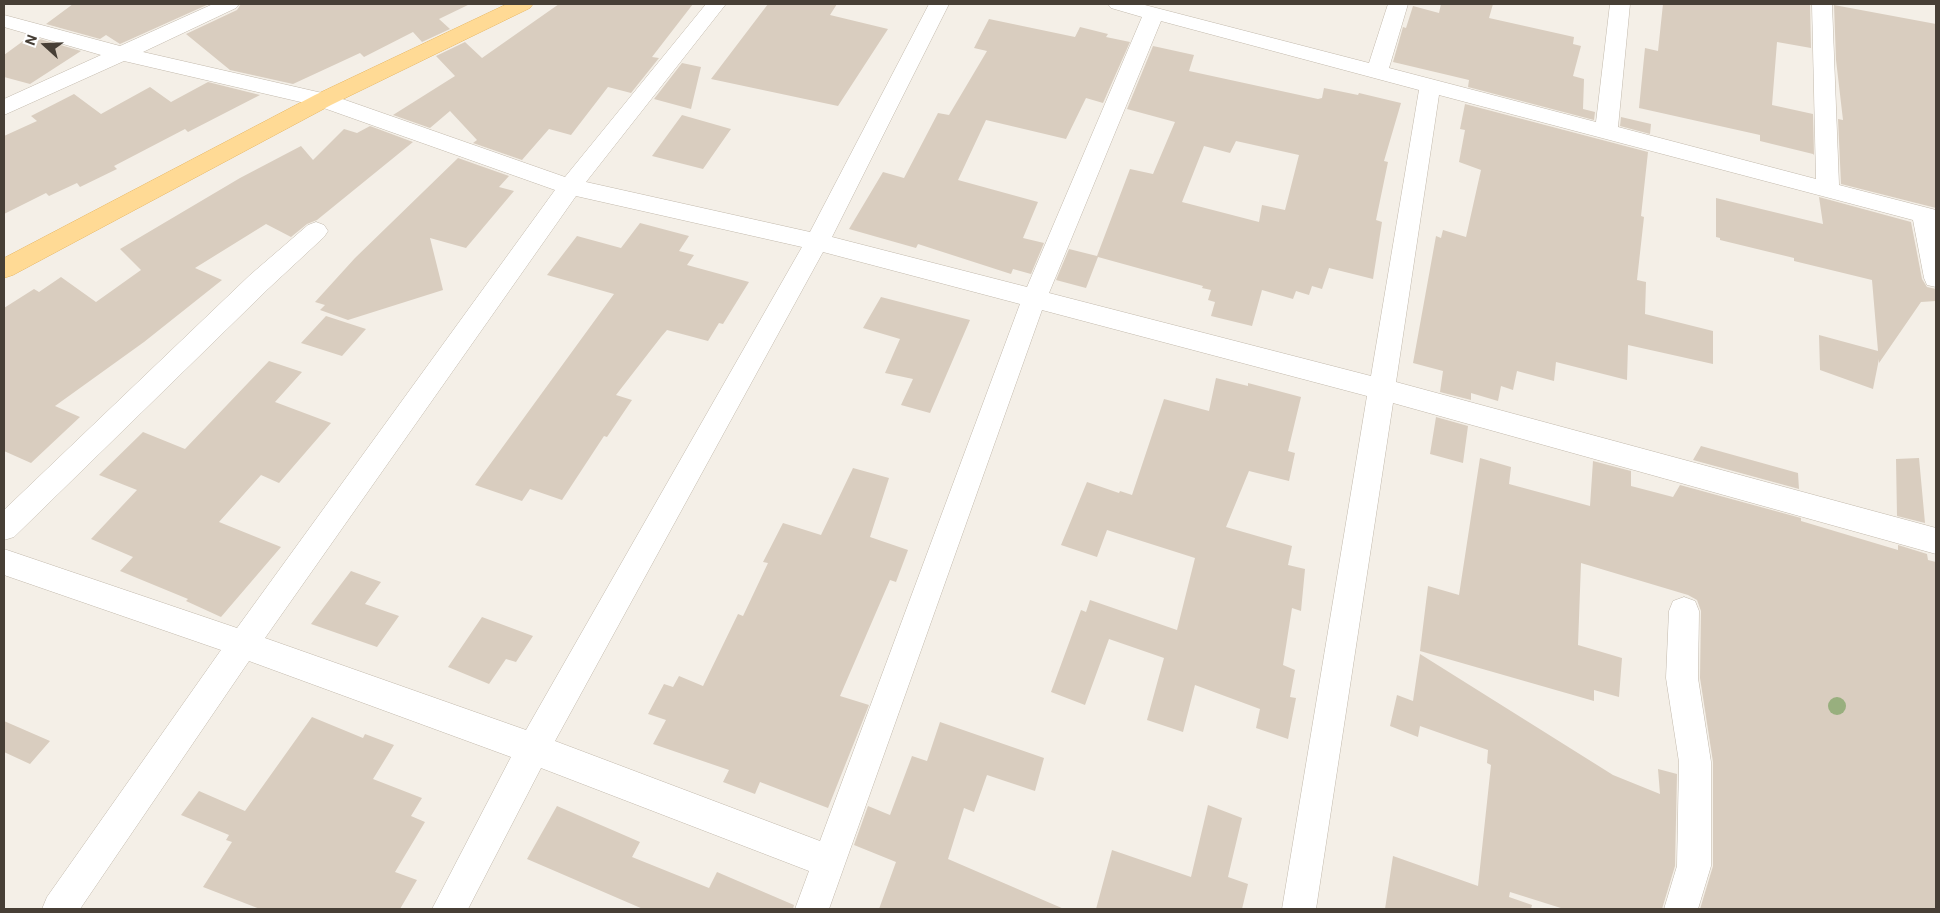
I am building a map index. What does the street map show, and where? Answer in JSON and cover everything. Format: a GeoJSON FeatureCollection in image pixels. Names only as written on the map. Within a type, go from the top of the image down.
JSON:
{"type":"FeatureCollection","features":[{"type":"Feature","properties":{"kind":"main road"},"geometry":{"type":"LineString","coordinates":[[4,269],[323,100],[523,4]]}},
{"type":"Feature","properties":{"kind":"street"},"geometry":{"type":"LineString","coordinates":[[4,108],[119,53],[229,4]]}},
{"type":"Feature","properties":{"kind":"street"},"geometry":{"type":"LineString","coordinates":[[59,909],[243,644],[570,186],[716,4]]}},
{"type":"Feature","properties":{"kind":"street"},"geometry":{"type":"LineString","coordinates":[[449,909],[533,749],[817,242],[939,4]]}},
{"type":"Feature","properties":{"kind":"street"},"geometry":{"type":"LineString","coordinates":[[1118,4],[1164,11],[1377,72],[1930,217],[1936,278]]}},
{"type":"Feature","properties":{"kind":"street"},"geometry":{"type":"LineString","coordinates":[[1377,72],[1398,4]]}},
{"type":"Feature","properties":{"kind":"street"},"geometry":{"type":"LineString","coordinates":[[1606,132],[1620,4]]}},
{"type":"Feature","properties":{"kind":"street"},"geometry":{"type":"LineString","coordinates":[[1822,4],[1828,190]]}},
{"type":"Feature","properties":{"kind":"street"},"geometry":{"type":"LineString","coordinates":[[812,909],[1034,299],[1164,11]]}},
{"type":"Feature","properties":{"kind":"street"},"geometry":{"type":"LineString","coordinates":[[4,21],[119,53],[323,100],[570,186],[817,242],[1381,389],[1936,541]]}},
{"type":"Feature","properties":{"kind":"street"},"geometry":{"type":"LineString","coordinates":[[1299,909],[1430,85]]}},
{"type":"Feature","properties":{"kind":"street"},"geometry":{"type":"LineString","coordinates":[[4,528],[260,282],[316,232]]}},
{"type":"Feature","properties":{"kind":"street"},"geometry":{"type":"LineString","coordinates":[[4,562],[243,644],[533,749],[828,861]]}},
{"type":"Feature","properties":{"kind":"street"},"geometry":{"type":"LineString","coordinates":[[1681,909],[1694,866],[1695,762],[1682,678],[1684,611]]}},
{"type":"Feature","properties":{"kind":"building"},"geometry":{"type":"Polygon","coordinates":[[[73,4],[209,4],[120,44],[106,35],[100,39],[46,24],[73,4]]]}},
{"type":"Feature","properties":{"kind":"building"},"geometry":{"type":"Polygon","coordinates":[[[241,4],[470,4],[439,19],[450,29],[422,42],[413,32],[364,57],[360,53],[293,84],[230,70],[186,34],[237,10],[241,4]]]}},
{"type":"Feature","properties":{"kind":"building"},"geometry":{"type":"Polygon","coordinates":[[[559,4],[693,4],[652,57],[659,58],[631,93],[608,87],[571,135],[549,129],[522,160],[473,143],[477,140],[450,111],[430,128],[393,115],[455,76],[436,56],[465,42],[482,58],[559,4]]]}},
{"type":"Feature","properties":{"kind":"building"},"geometry":{"type":"Polygon","coordinates":[[[768,4],[837,4],[830,15],[888,29],[838,106],[711,79],[768,4]]]}},
{"type":"Feature","properties":{"kind":"building"},"geometry":{"type":"Polygon","coordinates":[[[1441,4],[1493,4],[1489,18],[1574,37],[1573,44],[1581,46],[1573,76],[1584,79],[1583,109],[1595,112],[1594,120],[1468,87],[1469,80],[1393,62],[1403,27],[1406,28],[1413,6],[1439,13],[1441,4]]]}},
{"type":"Feature","properties":{"kind":"building"},"geometry":{"type":"Polygon","coordinates":[[[1663,4],[1810,4],[1811,48],[1777,42],[1772,105],[1813,114],[1814,155],[1760,141],[1760,135],[1639,108],[1645,48],[1658,51],[1663,4]]]}},
{"type":"Feature","properties":{"kind":"building"},"geometry":{"type":"Polygon","coordinates":[[[1834,5],[1936,24],[1936,208],[1841,184],[1838,119],[1843,120],[1836,60],[1834,5]]]}},
{"type":"Feature","properties":{"kind":"building"},"geometry":{"type":"Polygon","coordinates":[[[989,19],[1075,37],[1080,27],[1108,34],[1106,37],[1130,42],[1103,103],[1086,98],[1066,139],[986,120],[958,180],[1038,202],[1023,238],[1044,243],[1031,274],[1013,269],[1011,274],[918,244],[916,248],[849,229],[883,172],[904,178],[938,113],[949,115],[987,51],[974,48],[989,19]]]}},
{"type":"Feature","properties":{"kind":"building"},"geometry":{"type":"Polygon","coordinates":[[[30,36],[81,51],[30,84],[4,77],[4,55],[30,36]]]}},
{"type":"Feature","properties":{"kind":"building"},"geometry":{"type":"Polygon","coordinates":[[[1153,46],[1194,55],[1189,71],[1318,99],[1322,98],[1324,88],[1358,95],[1359,93],[1401,103],[1384,161],[1388,162],[1376,220],[1382,222],[1373,279],[1329,268],[1322,289],[1312,286],[1309,295],[1296,291],[1293,299],[1262,290],[1252,326],[1211,316],[1215,302],[1208,300],[1211,290],[1202,288],[1203,286],[1098,257],[1086,288],[1056,280],[1069,249],[1097,256],[1130,169],[1153,174],[1175,122],[1127,109],[1153,46]],[[1236,141],[1230,153],[1204,146],[1182,202],[1259,222],[1262,205],[1285,210],[1299,155],[1236,141]]]}},
{"type":"Feature","properties":{"kind":"building"},"geometry":{"type":"Polygon","coordinates":[[[682,63],[701,67],[691,109],[654,99],[682,63]]]}},
{"type":"Feature","properties":{"kind":"building"},"geometry":{"type":"Polygon","coordinates":[[[208,82],[260,95],[188,132],[185,129],[114,166],[117,169],[80,187],[77,183],[49,196],[46,193],[4,214],[4,136],[37,121],[31,116],[74,94],[101,114],[150,87],[171,102],[208,82]]]}},
{"type":"Feature","properties":{"kind":"building"},"geometry":{"type":"Polygon","coordinates":[[[1465,104],[1648,152],[1641,216],[1644,217],[1637,280],[1646,282],[1645,314],[1713,331],[1713,364],[1628,345],[1627,380],[1556,362],[1554,381],[1517,371],[1513,390],[1501,386],[1498,401],[1471,393],[1471,400],[1440,392],[1443,371],[1413,363],[1436,236],[1441,238],[1443,230],[1466,237],[1481,170],[1459,162],[1465,130],[1460,129],[1465,104]]]}},
{"type":"Feature","properties":{"kind":"building"},"geometry":{"type":"Polygon","coordinates":[[[682,115],[731,129],[703,169],[652,156],[682,115]]]}},
{"type":"Feature","properties":{"kind":"building"},"geometry":{"type":"Polygon","coordinates":[[[1621,117],[1651,124],[1650,134],[1620,126],[1621,117]]]}},
{"type":"Feature","properties":{"kind":"building"},"geometry":{"type":"Polygon","coordinates":[[[370,126],[413,142],[317,220],[307,224],[291,237],[266,224],[195,268],[222,280],[144,342],[55,406],[80,417],[31,463],[4,451],[4,308],[34,289],[39,292],[61,277],[96,302],[141,270],[120,249],[240,178],[301,146],[313,160],[344,129],[357,133],[370,126]]]}},
{"type":"Feature","properties":{"kind":"building"},"geometry":{"type":"Polygon","coordinates":[[[458,158],[509,176],[499,187],[514,191],[466,248],[430,238],[443,290],[348,320],[320,310],[325,305],[315,302],[355,258],[458,158]]]}},
{"type":"Feature","properties":{"kind":"building"},"geometry":{"type":"Polygon","coordinates":[[[1819,197],[1911,222],[1922,279],[1927,287],[1936,289],[1936,301],[1921,302],[1879,363],[1879,359],[1873,389],[1820,370],[1819,335],[1878,351],[1872,280],[1794,261],[1794,258],[1720,240],[1720,238],[1716,237],[1716,198],[1823,224],[1819,197]]]}},
{"type":"Feature","properties":{"kind":"building"},"geometry":{"type":"Polygon","coordinates":[[[640,223],[689,236],[679,251],[694,255],[687,265],[749,282],[723,324],[719,323],[708,341],[667,330],[616,395],[632,400],[607,437],[604,436],[562,500],[530,489],[522,501],[475,485],[614,294],[547,275],[577,236],[621,248],[640,223]]]}},
{"type":"Feature","properties":{"kind":"building"},"geometry":{"type":"Polygon","coordinates":[[[881,297],[970,320],[930,413],[901,405],[913,379],[885,373],[900,339],[863,328],[881,297]]]}},
{"type":"Feature","properties":{"kind":"building"},"geometry":{"type":"Polygon","coordinates":[[[326,316],[366,329],[342,356],[301,343],[326,316]]]}},
{"type":"Feature","properties":{"kind":"building"},"geometry":{"type":"Polygon","coordinates":[[[269,361],[302,372],[275,402],[331,423],[279,483],[261,475],[219,522],[281,547],[221,617],[186,601],[188,599],[120,571],[133,557],[91,539],[137,490],[99,475],[143,432],[185,449],[269,361]]]}},
{"type":"Feature","properties":{"kind":"building"},"geometry":{"type":"Polygon","coordinates":[[[1216,378],[1248,386],[1248,383],[1301,397],[1288,451],[1295,453],[1289,481],[1249,471],[1226,527],[1292,546],[1288,565],[1305,569],[1301,611],[1292,608],[1283,665],[1295,670],[1290,697],[1296,698],[1288,739],[1256,728],[1260,709],[1195,685],[1183,732],[1147,720],[1164,658],[1109,639],[1085,705],[1051,692],[1081,610],[1086,612],[1090,600],[1177,630],[1195,558],[1107,530],[1097,557],[1061,545],[1087,482],[1119,493],[1120,491],[1132,495],[1164,399],[1209,411],[1216,378]]]}},
{"type":"Feature","properties":{"kind":"building"},"geometry":{"type":"Polygon","coordinates":[[[1436,417],[1468,426],[1463,463],[1430,454],[1436,417]]]}},
{"type":"Feature","properties":{"kind":"building"},"geometry":{"type":"Polygon","coordinates":[[[1701,446],[1798,473],[1799,489],[1693,460],[1701,446]]]}},
{"type":"Feature","properties":{"kind":"building"},"geometry":{"type":"Polygon","coordinates":[[[1480,458],[1511,467],[1509,484],[1590,506],[1593,461],[1631,471],[1631,486],[1673,497],[1680,485],[1801,518],[1801,521],[1898,550],[1898,545],[1927,554],[1928,560],[1936,562],[1936,909],[1700,909],[1713,866],[1713,762],[1700,678],[1701,611],[1697,600],[1688,595],[1581,563],[1578,645],[1622,658],[1619,697],[1594,690],[1594,701],[1420,651],[1428,586],[1459,595],[1480,458]]]}},
{"type":"Feature","properties":{"kind":"building"},"geometry":{"type":"Polygon","coordinates":[[[1919,458],[1925,523],[1897,516],[1896,459],[1919,458]]]}},
{"type":"Feature","properties":{"kind":"building"},"geometry":{"type":"Polygon","coordinates":[[[853,468],[889,478],[870,537],[908,550],[896,582],[890,580],[840,696],[869,705],[828,808],[760,782],[755,794],[723,782],[729,770],[653,744],[666,720],[648,714],[664,684],[673,687],[679,676],[703,686],[738,614],[743,616],[768,563],[763,562],[783,523],[821,535],[853,468]]]}},
{"type":"Feature","properties":{"kind":"building"},"geometry":{"type":"Polygon","coordinates":[[[351,571],[381,582],[365,604],[399,616],[377,647],[311,624],[351,571]]]}},
{"type":"Feature","properties":{"kind":"building"},"geometry":{"type":"Polygon","coordinates":[[[482,617],[533,636],[516,662],[506,659],[489,684],[448,667],[482,617]]]}},
{"type":"Feature","properties":{"kind":"building"},"geometry":{"type":"Polygon","coordinates":[[[1420,654],[1613,775],[1660,794],[1658,769],[1677,774],[1675,866],[1662,909],[1564,909],[1510,892],[1509,897],[1532,905],[1531,909],[1385,909],[1393,856],[1478,886],[1491,765],[1487,763],[1488,750],[1420,726],[1418,737],[1390,726],[1397,695],[1413,701],[1420,654]]]}},
{"type":"Feature","properties":{"kind":"building"},"geometry":{"type":"Polygon","coordinates":[[[312,717],[363,738],[365,734],[394,745],[373,779],[422,798],[411,816],[425,822],[395,872],[417,880],[400,909],[260,909],[203,887],[232,842],[226,840],[229,835],[181,815],[199,791],[245,811],[312,717]]]}},
{"type":"Feature","properties":{"kind":"building"},"geometry":{"type":"Polygon","coordinates":[[[4,721],[50,741],[30,764],[4,752],[4,721]]]}},
{"type":"Feature","properties":{"kind":"building"},"geometry":{"type":"Polygon","coordinates":[[[940,722],[1044,758],[1035,791],[987,775],[974,812],[964,808],[948,859],[1064,909],[879,909],[896,862],[854,845],[868,806],[890,815],[912,756],[927,761],[940,722]]]}},
{"type":"Feature","properties":{"kind":"building"},"geometry":{"type":"Polygon","coordinates":[[[1208,805],[1242,818],[1228,877],[1248,884],[1242,909],[1096,909],[1112,850],[1191,877],[1208,805]]]}},
{"type":"Feature","properties":{"kind":"building"},"geometry":{"type":"Polygon","coordinates":[[[557,806],[640,842],[632,857],[709,888],[717,872],[794,905],[793,909],[643,909],[527,859],[557,806]]]}}]}
